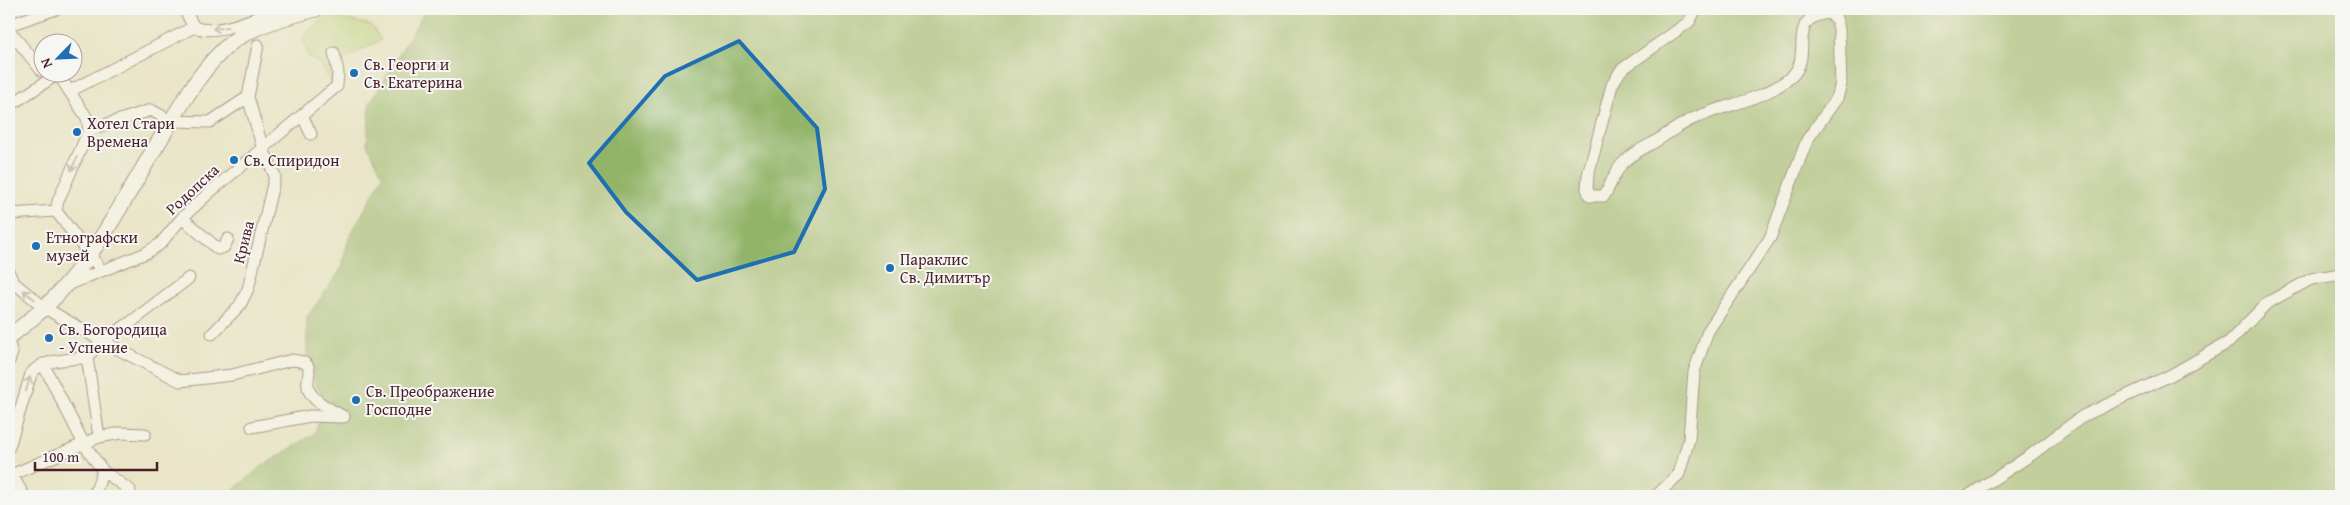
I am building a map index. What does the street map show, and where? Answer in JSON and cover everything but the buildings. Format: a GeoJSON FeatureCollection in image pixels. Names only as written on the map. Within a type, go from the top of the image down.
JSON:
{"type":"FeatureCollection","features":[{"type":"Feature","properties":{"kind":"main road"},"geometry":{"type":"LineString","coordinates":[[9,337],[45,308],[89,256],[171,121],[217,55],[234,41],[276,22],[316,9]]}},
{"type":"Feature","properties":{"kind":"street"},"geometry":{"type":"LineString","coordinates":[[9,25],[56,9]]}},
{"type":"Feature","properties":{"kind":"street"},"geometry":{"type":"LineString","coordinates":[[184,9],[194,27]]}},
{"type":"Feature","properties":{"kind":"street"},"geometry":{"type":"LineString","coordinates":[[70,91],[194,27],[210,29],[230,26],[278,9]]}},
{"type":"Feature","properties":{"kind":"street"},"geometry":{"type":"LineString","coordinates":[[1656,496],[1679,474],[1689,439],[1694,372],[1708,331],[1770,238],[1807,140],[1837,98],[1841,84],[1839,29],[1836,18],[1828,13],[1813,16],[1806,22],[1802,31],[1800,65],[1795,73],[1783,84],[1758,98],[1691,120],[1623,162],[1604,196],[1590,196],[1587,189],[1588,175],[1612,85],[1620,70],[1689,22],[1696,9]]}},
{"type":"Feature","properties":{"kind":"street"},"geometry":{"type":"LineString","coordinates":[[9,30],[32,58]]}},
{"type":"Feature","properties":{"kind":"street"},"geometry":{"type":"LineString","coordinates":[[89,130],[151,110],[171,121],[210,122],[248,97],[258,45]]}},
{"type":"Feature","properties":{"kind":"street","name":"Родопска"},"geometry":{"type":"LineString","coordinates":[[66,285],[102,271],[160,244],[182,218],[302,115],[328,96],[337,86],[338,72],[334,53]]}},
{"type":"Feature","properties":{"kind":"street"},"geometry":{"type":"LineString","coordinates":[[9,106],[46,82]]}},
{"type":"Feature","properties":{"kind":"street"},"geometry":{"type":"LineString","coordinates":[[64,82],[86,118],[89,130],[58,200],[56,211],[102,271]]}},
{"type":"Feature","properties":{"kind":"street","name":"Крива"},"geometry":{"type":"LineString","coordinates":[[212,334],[240,305],[248,289],[275,176],[262,149],[248,97]]}},
{"type":"Feature","properties":{"kind":"street"},"geometry":{"type":"LineString","coordinates":[[302,115],[311,134]]}},
{"type":"Feature","properties":{"kind":"street"},"geometry":{"type":"LineString","coordinates":[[9,214],[56,211]]}},
{"type":"Feature","properties":{"kind":"street"},"geometry":{"type":"LineString","coordinates":[[182,218],[218,249],[224,247],[228,239]]}},
{"type":"Feature","properties":{"kind":"street"},"geometry":{"type":"LineString","coordinates":[[1968,496],[2031,455],[2083,416],[2171,375],[2229,342],[2267,303],[2311,279],[2341,274]]}},
{"type":"Feature","properties":{"kind":"street"},"geometry":{"type":"LineString","coordinates":[[9,447],[31,374],[35,368],[43,364],[87,357],[102,341],[131,322],[189,278]]}},
{"type":"Feature","properties":{"kind":"street"},"geometry":{"type":"LineString","coordinates":[[10,279],[45,308],[102,341],[180,381],[232,375],[292,360],[302,361],[311,372],[307,384],[309,393],[316,401],[344,417],[310,416],[252,427]]}},
{"type":"Feature","properties":{"kind":"street"},"geometry":{"type":"LineString","coordinates":[[9,344],[12,353],[9,361]]}},
{"type":"Feature","properties":{"kind":"street"},"geometry":{"type":"LineString","coordinates":[[87,357],[99,437]]}},
{"type":"Feature","properties":{"kind":"street"},"geometry":{"type":"LineString","coordinates":[[43,364],[84,444],[103,472],[130,490]]}},
{"type":"Feature","properties":{"kind":"street"},"geometry":{"type":"LineString","coordinates":[[24,496],[10,475],[99,437],[121,433],[146,434]]}},
{"type":"Feature","properties":{"kind":"street"},"geometry":{"type":"LineString","coordinates":[[94,496],[103,472]]}},
{"type":"Feature","properties":{"kind":"highlighted area"},"geometry":{"type":"Polygon","coordinates":[[[739,41],[817,128],[825,189],[794,252],[697,280],[626,212],[589,163],[665,76],[739,41]]]}},
{"type":"Feature","properties":{"kind":"green space"},"geometry":{"type":"Polygon","coordinates":[[[426,9],[2341,9],[2341,496],[226,496],[261,467],[314,434],[327,402],[316,386],[307,352],[307,317],[340,271],[349,238],[383,176],[367,144],[370,103],[426,9]]]}},
{"type":"Feature","properties":{"kind":"green space"},"geometry":{"type":"Polygon","coordinates":[[[329,16],[371,25],[381,40],[341,61],[336,79],[331,81],[319,63],[308,57],[303,36],[317,23],[329,16]]]}},
{"type":"Feature","properties":{"kind":"place","name":"Св. Георги и Св. Екатерина"},"geometry":{"type":"Point","coordinates":[354,73]}},
{"type":"Feature","properties":{"kind":"place","name":"Хотел Стари Времена"},"geometry":{"type":"Point","coordinates":[77,132]}},
{"type":"Feature","properties":{"kind":"place","name":"Св. Спиридон"},"geometry":{"type":"Point","coordinates":[234,160]}},
{"type":"Feature","properties":{"kind":"place","name":"Етнографски музей"},"geometry":{"type":"Point","coordinates":[36,246]}},
{"type":"Feature","properties":{"kind":"place","name":"Параклис Св. Димитър"},"geometry":{"type":"Point","coordinates":[890,268]}},
{"type":"Feature","properties":{"kind":"place","name":"Св. Богородица - Успение"},"geometry":{"type":"Point","coordinates":[49,338]}},
{"type":"Feature","properties":{"kind":"place","name":"Св. Преображение Господне"},"geometry":{"type":"Point","coordinates":[356,400]}}]}
